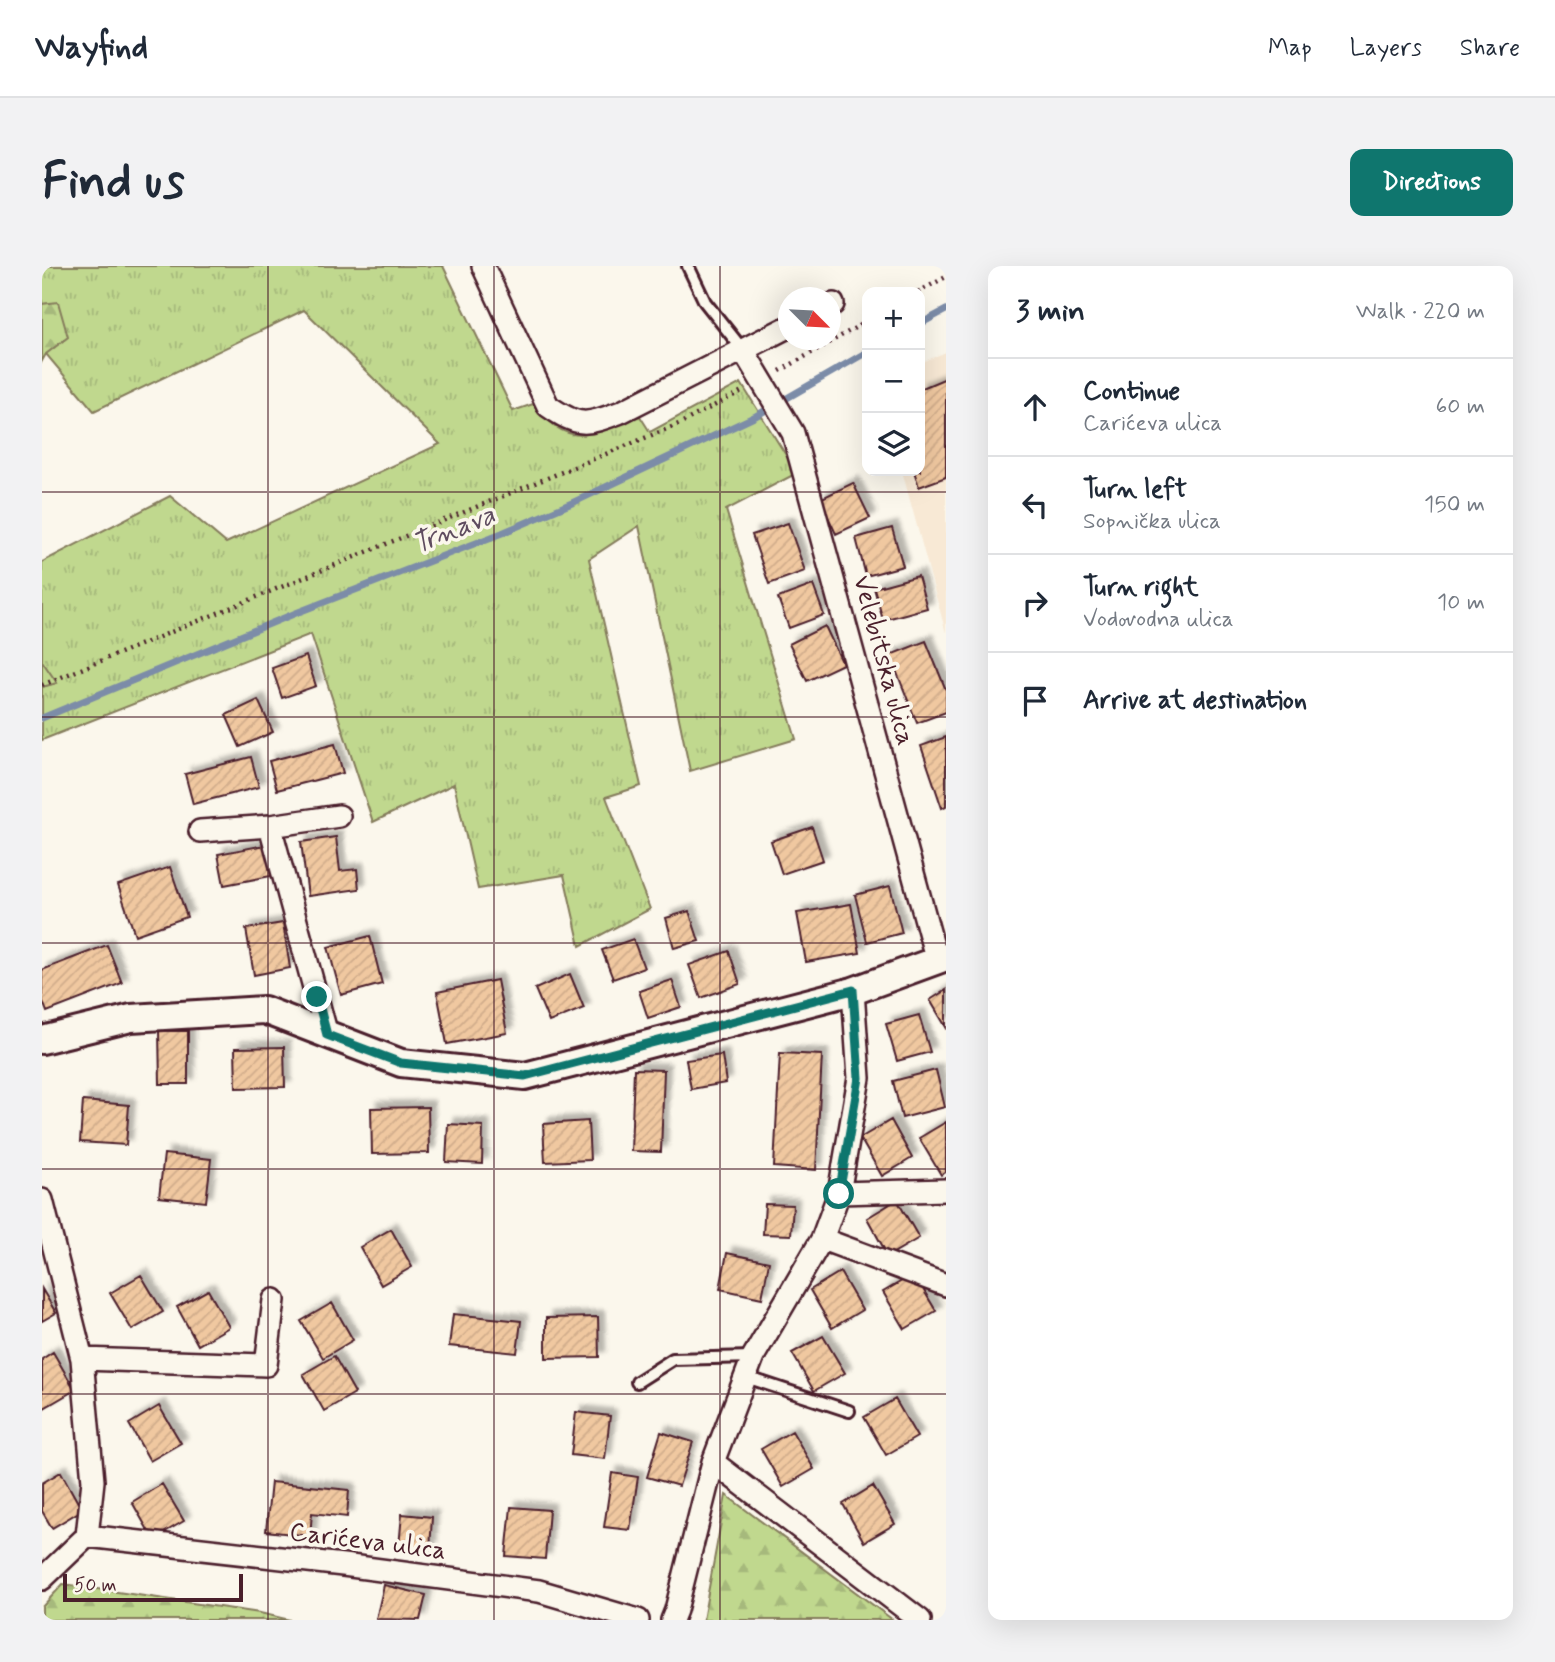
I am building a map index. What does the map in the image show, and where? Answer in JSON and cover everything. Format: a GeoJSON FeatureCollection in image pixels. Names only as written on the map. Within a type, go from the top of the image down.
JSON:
{"type":"FeatureCollection","features":[{"type":"Feature","properties":{"kind":"street"},"geometry":{"type":"LineString","coordinates":[[483,266],[548,406],[569,420],[592,423],[621,412],[778,332]]}},
{"type":"Feature","properties":{"kind":"street","name":"Velebitska ulica"},"geometry":{"type":"LineString","coordinates":[[743,350],[765,384],[797,444],[942,959]]}},
{"type":"Feature","properties":{"kind":"street"},"geometry":{"type":"LineString","coordinates":[[200,831],[270,826],[339,816]]}},
{"type":"Feature","properties":{"kind":"street"},"geometry":{"type":"LineString","coordinates":[[270,826],[327,1035]]}},
{"type":"Feature","properties":{"kind":"street"},"geometry":{"type":"LineString","coordinates":[[42,1040],[131,1018],[264,1010],[401,1063],[525,1076],[853,990],[942,959]]}},
{"type":"Feature","properties":{"kind":"street"},"geometry":{"type":"LineString","coordinates":[[672,1620],[713,1462],[749,1367],[822,1238],[839,1194],[859,1078],[853,990]]}},
{"type":"Feature","properties":{"kind":"street"},"geometry":{"type":"LineString","coordinates":[[839,1194],[946,1190]]}},
{"type":"Feature","properties":{"kind":"street"},"geometry":{"type":"LineString","coordinates":[[42,1200],[82,1359],[93,1481],[87,1536],[42,1579]]}},
{"type":"Feature","properties":{"kind":"street"},"geometry":{"type":"LineString","coordinates":[[822,1238],[946,1285]]}},
{"type":"Feature","properties":{"kind":"street"},"geometry":{"type":"LineString","coordinates":[[82,1359],[266,1365],[274,1300]]}},
{"type":"Feature","properties":{"kind":"street"},"geometry":{"type":"LineString","coordinates":[[713,1462],[920,1620]]}},
{"type":"Feature","properties":{"kind":"street","name":"Carićeva ulica"},"geometry":{"type":"LineString","coordinates":[[87,1536],[343,1564],[539,1591],[638,1620]]}},
{"type":"Feature","properties":{"kind":"lane"},"geometry":{"type":"LineString","coordinates":[[688,266],[705,302],[743,350]]}},
{"type":"Feature","properties":{"kind":"lane"},"geometry":{"type":"LineString","coordinates":[[637,1382],[673,1359],[749,1367],[849,1411]]}},
{"type":"Feature","properties":{"kind":"path"},"geometry":{"type":"LineString","coordinates":[[925,288],[946,277]]}},
{"type":"Feature","properties":{"kind":"path"},"geometry":{"type":"LineString","coordinates":[[42,685],[679,424],[765,384],[862,324]]}},
{"type":"Feature","properties":{"kind":"shaded area"},"geometry":{"type":"Polygon","coordinates":[[[946,352],[946,633],[903,476],[925,476],[925,361],[946,352]]]}},
{"type":"Feature","properties":{"kind":"green space"},"geometry":{"type":"Polygon","coordinates":[[[42,266],[443,266],[513,411],[536,403],[547,419],[570,434],[596,432],[638,413],[650,432],[741,383],[797,473],[726,510],[796,739],[690,771],[639,526],[589,559],[641,786],[606,797],[650,909],[580,946],[564,875],[478,889],[454,784],[373,822],[311,634],[42,740],[42,687],[56,683],[42,661],[42,562],[170,496],[226,543],[440,444],[304,310],[94,411],[46,354],[58,303],[42,304],[42,266]]]}},
{"type":"Feature","properties":{"kind":"green space"},"geometry":{"type":"Polygon","coordinates":[[[58,302],[68,337],[46,354],[42,361],[42,304],[58,302]]]}},
{"type":"Feature","properties":{"kind":"green space"},"geometry":{"type":"Polygon","coordinates":[[[42,661],[57,683],[42,687],[42,661]]]}},
{"type":"Feature","properties":{"kind":"green space"},"geometry":{"type":"Polygon","coordinates":[[[726,1495],[893,1620],[703,1620],[726,1495]]]}},
{"type":"Feature","properties":{"kind":"green space"},"geometry":{"type":"Polygon","coordinates":[[[63,1584],[260,1613],[290,1620],[42,1620],[42,1607],[63,1584]]]}},
{"type":"Feature","properties":{"kind":"building"},"geometry":{"type":"Polygon","coordinates":[[[946,378],[946,477],[919,487],[916,476],[925,476],[925,387],[946,378]]]}},
{"type":"Feature","properties":{"kind":"building"},"geometry":{"type":"Polygon","coordinates":[[[853,483],[870,518],[836,534],[820,499],[853,483]]]}},
{"type":"Feature","properties":{"kind":"building"},"geometry":{"type":"Polygon","coordinates":[[[788,523],[805,571],[769,584],[752,535],[788,523]]]}},
{"type":"Feature","properties":{"kind":"building"},"geometry":{"type":"Polygon","coordinates":[[[892,528],[903,566],[866,576],[856,538],[892,528]]]}},
{"type":"Feature","properties":{"kind":"building"},"geometry":{"type":"Polygon","coordinates":[[[918,576],[927,608],[883,620],[874,588],[918,576]]]}},
{"type":"Feature","properties":{"kind":"building"},"geometry":{"type":"Polygon","coordinates":[[[813,585],[824,615],[789,628],[778,598],[813,585]]]}},
{"type":"Feature","properties":{"kind":"building"},"geometry":{"type":"Polygon","coordinates":[[[825,626],[843,664],[807,681],[789,644],[825,626]]]}},
{"type":"Feature","properties":{"kind":"building"},"geometry":{"type":"Polygon","coordinates":[[[926,641],[946,690],[946,712],[917,723],[890,655],[926,641]]]}},
{"type":"Feature","properties":{"kind":"building"},"geometry":{"type":"Polygon","coordinates":[[[306,656],[316,686],[282,698],[272,668],[306,656]]]}},
{"type":"Feature","properties":{"kind":"building"},"geometry":{"type":"Polygon","coordinates":[[[258,700],[273,732],[240,747],[226,715],[258,700]]]}},
{"type":"Feature","properties":{"kind":"building"},"geometry":{"type":"Polygon","coordinates":[[[946,737],[946,806],[942,808],[921,746],[946,737]]]}},
{"type":"Feature","properties":{"kind":"building"},"geometry":{"type":"Polygon","coordinates":[[[335,744],[343,773],[277,790],[269,761],[335,744]]]}},
{"type":"Feature","properties":{"kind":"building"},"geometry":{"type":"Polygon","coordinates":[[[251,757],[259,787],[193,804],[185,774],[251,757]]]}},
{"type":"Feature","properties":{"kind":"building"},"geometry":{"type":"Polygon","coordinates":[[[812,827],[823,860],[782,874],[771,841],[812,827]]]}},
{"type":"Feature","properties":{"kind":"building"},"geometry":{"type":"Polygon","coordinates":[[[336,837],[340,871],[357,869],[359,889],[308,896],[301,842],[336,837]]]}},
{"type":"Feature","properties":{"kind":"building"},"geometry":{"type":"Polygon","coordinates":[[[265,845],[271,876],[224,885],[218,854],[265,845]]]}},
{"type":"Feature","properties":{"kind":"building"},"geometry":{"type":"Polygon","coordinates":[[[170,867],[187,917],[135,935],[118,885],[170,867]]]}},
{"type":"Feature","properties":{"kind":"building"},"geometry":{"type":"Polygon","coordinates":[[[890,886],[902,933],[867,942],[855,895],[890,886]]]}},
{"type":"Feature","properties":{"kind":"building"},"geometry":{"type":"Polygon","coordinates":[[[851,904],[860,953],[806,962],[797,913],[851,904]]]}},
{"type":"Feature","properties":{"kind":"building"},"geometry":{"type":"Polygon","coordinates":[[[689,911],[699,941],[674,948],[666,918],[689,911]]]}},
{"type":"Feature","properties":{"kind":"building"},"geometry":{"type":"Polygon","coordinates":[[[283,923],[290,968],[254,975],[246,929],[283,923]]]}},
{"type":"Feature","properties":{"kind":"building"},"geometry":{"type":"Polygon","coordinates":[[[370,936],[382,984],[341,995],[328,947],[370,936]]]}},
{"type":"Feature","properties":{"kind":"building"},"geometry":{"type":"Polygon","coordinates":[[[633,939],[644,968],[613,979],[602,950],[633,939]]]}},
{"type":"Feature","properties":{"kind":"building"},"geometry":{"type":"Polygon","coordinates":[[[107,945],[122,983],[47,1012],[42,999],[42,970],[107,945]]]}},
{"type":"Feature","properties":{"kind":"building"},"geometry":{"type":"Polygon","coordinates":[[[729,951],[740,984],[701,998],[689,965],[729,951]]]}},
{"type":"Feature","properties":{"kind":"building"},"geometry":{"type":"Polygon","coordinates":[[[570,974],[584,1008],[549,1022],[535,989],[570,974]]]}},
{"type":"Feature","properties":{"kind":"building"},"geometry":{"type":"Polygon","coordinates":[[[497,980],[507,1033],[447,1044],[437,992],[497,980]]]}},
{"type":"Feature","properties":{"kind":"building"},"geometry":{"type":"Polygon","coordinates":[[[672,980],[681,1007],[648,1018],[639,991],[672,980]]]}},
{"type":"Feature","properties":{"kind":"building"},"geometry":{"type":"Polygon","coordinates":[[[946,990],[946,1027],[930,1000],[946,990]]]}},
{"type":"Feature","properties":{"kind":"building"},"geometry":{"type":"Polygon","coordinates":[[[919,1015],[930,1052],[897,1061],[886,1024],[919,1015]]]}},
{"type":"Feature","properties":{"kind":"building"},"geometry":{"type":"Polygon","coordinates":[[[159,1031],[188,1031],[188,1084],[160,1084],[159,1031]]]}},
{"type":"Feature","properties":{"kind":"building"},"geometry":{"type":"Polygon","coordinates":[[[284,1047],[285,1087],[236,1088],[235,1048],[284,1047]]]}},
{"type":"Feature","properties":{"kind":"building"},"geometry":{"type":"Polygon","coordinates":[[[780,1053],[822,1055],[816,1170],[774,1167],[780,1053]]]}},
{"type":"Feature","properties":{"kind":"building"},"geometry":{"type":"Polygon","coordinates":[[[722,1055],[726,1083],[691,1089],[686,1060],[722,1055]]]}},
{"type":"Feature","properties":{"kind":"building"},"geometry":{"type":"Polygon","coordinates":[[[634,1069],[664,1070],[661,1152],[631,1151],[634,1069]]]}},
{"type":"Feature","properties":{"kind":"building"},"geometry":{"type":"Polygon","coordinates":[[[936,1070],[945,1107],[902,1118],[893,1081],[936,1070]]]}},
{"type":"Feature","properties":{"kind":"building"},"geometry":{"type":"Polygon","coordinates":[[[83,1101],[129,1105],[126,1145],[80,1142],[83,1101]]]}},
{"type":"Feature","properties":{"kind":"building"},"geometry":{"type":"Polygon","coordinates":[[[428,1107],[429,1153],[372,1154],[371,1108],[428,1107]]]}},
{"type":"Feature","properties":{"kind":"building"},"geometry":{"type":"Polygon","coordinates":[[[891,1120],[912,1158],[882,1176],[860,1138],[891,1120]]]}},
{"type":"Feature","properties":{"kind":"building"},"geometry":{"type":"Polygon","coordinates":[[[588,1121],[590,1160],[545,1162],[543,1124],[588,1121]]]}},
{"type":"Feature","properties":{"kind":"building"},"geometry":{"type":"Polygon","coordinates":[[[946,1122],[946,1172],[941,1175],[919,1138],[946,1122]]]}},
{"type":"Feature","properties":{"kind":"building"},"geometry":{"type":"Polygon","coordinates":[[[448,1124],[483,1126],[482,1164],[446,1162],[448,1124]]]}},
{"type":"Feature","properties":{"kind":"building"},"geometry":{"type":"Polygon","coordinates":[[[164,1154],[211,1159],[206,1202],[159,1197],[164,1154]]]}},
{"type":"Feature","properties":{"kind":"building"},"geometry":{"type":"Polygon","coordinates":[[[897,1200],[919,1238],[888,1256],[867,1218],[897,1200]]]}},
{"type":"Feature","properties":{"kind":"building"},"geometry":{"type":"Polygon","coordinates":[[[765,1204],[793,1205],[791,1235],[763,1234],[765,1204]]]}},
{"type":"Feature","properties":{"kind":"building"},"geometry":{"type":"Polygon","coordinates":[[[391,1229],[412,1267],[381,1285],[360,1247],[391,1229]]]}},
{"type":"Feature","properties":{"kind":"building"},"geometry":{"type":"Polygon","coordinates":[[[727,1253],[769,1262],[762,1298],[720,1289],[727,1253]]]}},
{"type":"Feature","properties":{"kind":"building"},"geometry":{"type":"Polygon","coordinates":[[[840,1272],[862,1310],[832,1328],[810,1290],[840,1272]]]}},
{"type":"Feature","properties":{"kind":"building"},"geometry":{"type":"Polygon","coordinates":[[[914,1274],[936,1311],[905,1329],[883,1292],[914,1274]]]}},
{"type":"Feature","properties":{"kind":"building"},"geometry":{"type":"Polygon","coordinates":[[[141,1275],[163,1312],[132,1330],[110,1293],[141,1275]]]}},
{"type":"Feature","properties":{"kind":"building"},"geometry":{"type":"Polygon","coordinates":[[[42,1289],[56,1313],[42,1321],[42,1289]]]}},
{"type":"Feature","properties":{"kind":"building"},"geometry":{"type":"Polygon","coordinates":[[[208,1290],[229,1327],[198,1345],[177,1307],[208,1290]]]}},
{"type":"Feature","properties":{"kind":"building"},"geometry":{"type":"Polygon","coordinates":[[[332,1303],[353,1340],[323,1358],[301,1321],[332,1303]]]}},
{"type":"Feature","properties":{"kind":"building"},"geometry":{"type":"Polygon","coordinates":[[[453,1314],[521,1321],[517,1353],[449,1346],[453,1314]]]}},
{"type":"Feature","properties":{"kind":"building"},"geometry":{"type":"Polygon","coordinates":[[[598,1317],[599,1357],[546,1358],[546,1318],[598,1317]]]}},
{"type":"Feature","properties":{"kind":"building"},"geometry":{"type":"Polygon","coordinates":[[[823,1336],[845,1373],[814,1391],[792,1353],[823,1336]]]}},
{"type":"Feature","properties":{"kind":"building"},"geometry":{"type":"Polygon","coordinates":[[[53,1352],[75,1390],[44,1408],[42,1359],[53,1352]]]}},
{"type":"Feature","properties":{"kind":"building"},"geometry":{"type":"Polygon","coordinates":[[[334,1356],[355,1393],[324,1411],[303,1374],[334,1356]]]}},
{"type":"Feature","properties":{"kind":"building"},"geometry":{"type":"Polygon","coordinates":[[[895,1399],[917,1437],[886,1455],[864,1417],[895,1399]]]}},
{"type":"Feature","properties":{"kind":"building"},"geometry":{"type":"Polygon","coordinates":[[[159,1406],[181,1443],[150,1461],[129,1424],[159,1406]]]}},
{"type":"Feature","properties":{"kind":"building"},"geometry":{"type":"Polygon","coordinates":[[[576,1412],[610,1416],[605,1459],[571,1455],[576,1412]]]}},
{"type":"Feature","properties":{"kind":"building"},"geometry":{"type":"Polygon","coordinates":[[[792,1431],[814,1469],[783,1487],[761,1449],[792,1431]]]}},
{"type":"Feature","properties":{"kind":"building"},"geometry":{"type":"Polygon","coordinates":[[[661,1432],[693,1442],[679,1486],[647,1477],[661,1432]]]}},
{"type":"Feature","properties":{"kind":"building"},"geometry":{"type":"Polygon","coordinates":[[[61,1472],[82,1510],[52,1528],[42,1511],[42,1483],[61,1472]]]}},
{"type":"Feature","properties":{"kind":"building"},"geometry":{"type":"Polygon","coordinates":[[[612,1473],[638,1477],[630,1530],[604,1527],[612,1473]]]}},
{"type":"Feature","properties":{"kind":"building"},"geometry":{"type":"Polygon","coordinates":[[[271,1482],[349,1490],[347,1517],[312,1513],[310,1536],[266,1531],[271,1482]]]}},
{"type":"Feature","properties":{"kind":"building"},"geometry":{"type":"Polygon","coordinates":[[[162,1484],[184,1521],[153,1539],[132,1502],[162,1484]]]}},
{"type":"Feature","properties":{"kind":"building"},"geometry":{"type":"Polygon","coordinates":[[[873,1486],[895,1524],[864,1542],[843,1504],[873,1486]]]}},
{"type":"Feature","properties":{"kind":"building"},"geometry":{"type":"Polygon","coordinates":[[[511,1507],[549,1510],[545,1559],[506,1556],[511,1507]]]}},
{"type":"Feature","properties":{"kind":"building"},"geometry":{"type":"Polygon","coordinates":[[[402,1514],[432,1517],[430,1550],[399,1547],[402,1514]]]}},
{"type":"Feature","properties":{"kind":"building"},"geometry":{"type":"Polygon","coordinates":[[[384,1585],[426,1595],[420,1620],[376,1619],[384,1585]]]}},
{"type":"Feature","properties":{"kind":"waterway","name":"Trnava"},"geometry":{"type":"LineString","coordinates":[[925,321],[946,310]]}},
{"type":"Feature","properties":{"kind":"waterway","name":"Trnava"},"geometry":{"type":"LineString","coordinates":[[42,718],[572,503],[754,417],[862,355]]}},
{"type":"Feature","properties":{"kind":"route"},"geometry":{"type":"LineString","coordinates":[[317,997],[327,1035],[401,1063],[525,1076],[853,990],[859,1078],[839,1194]]}}]}
